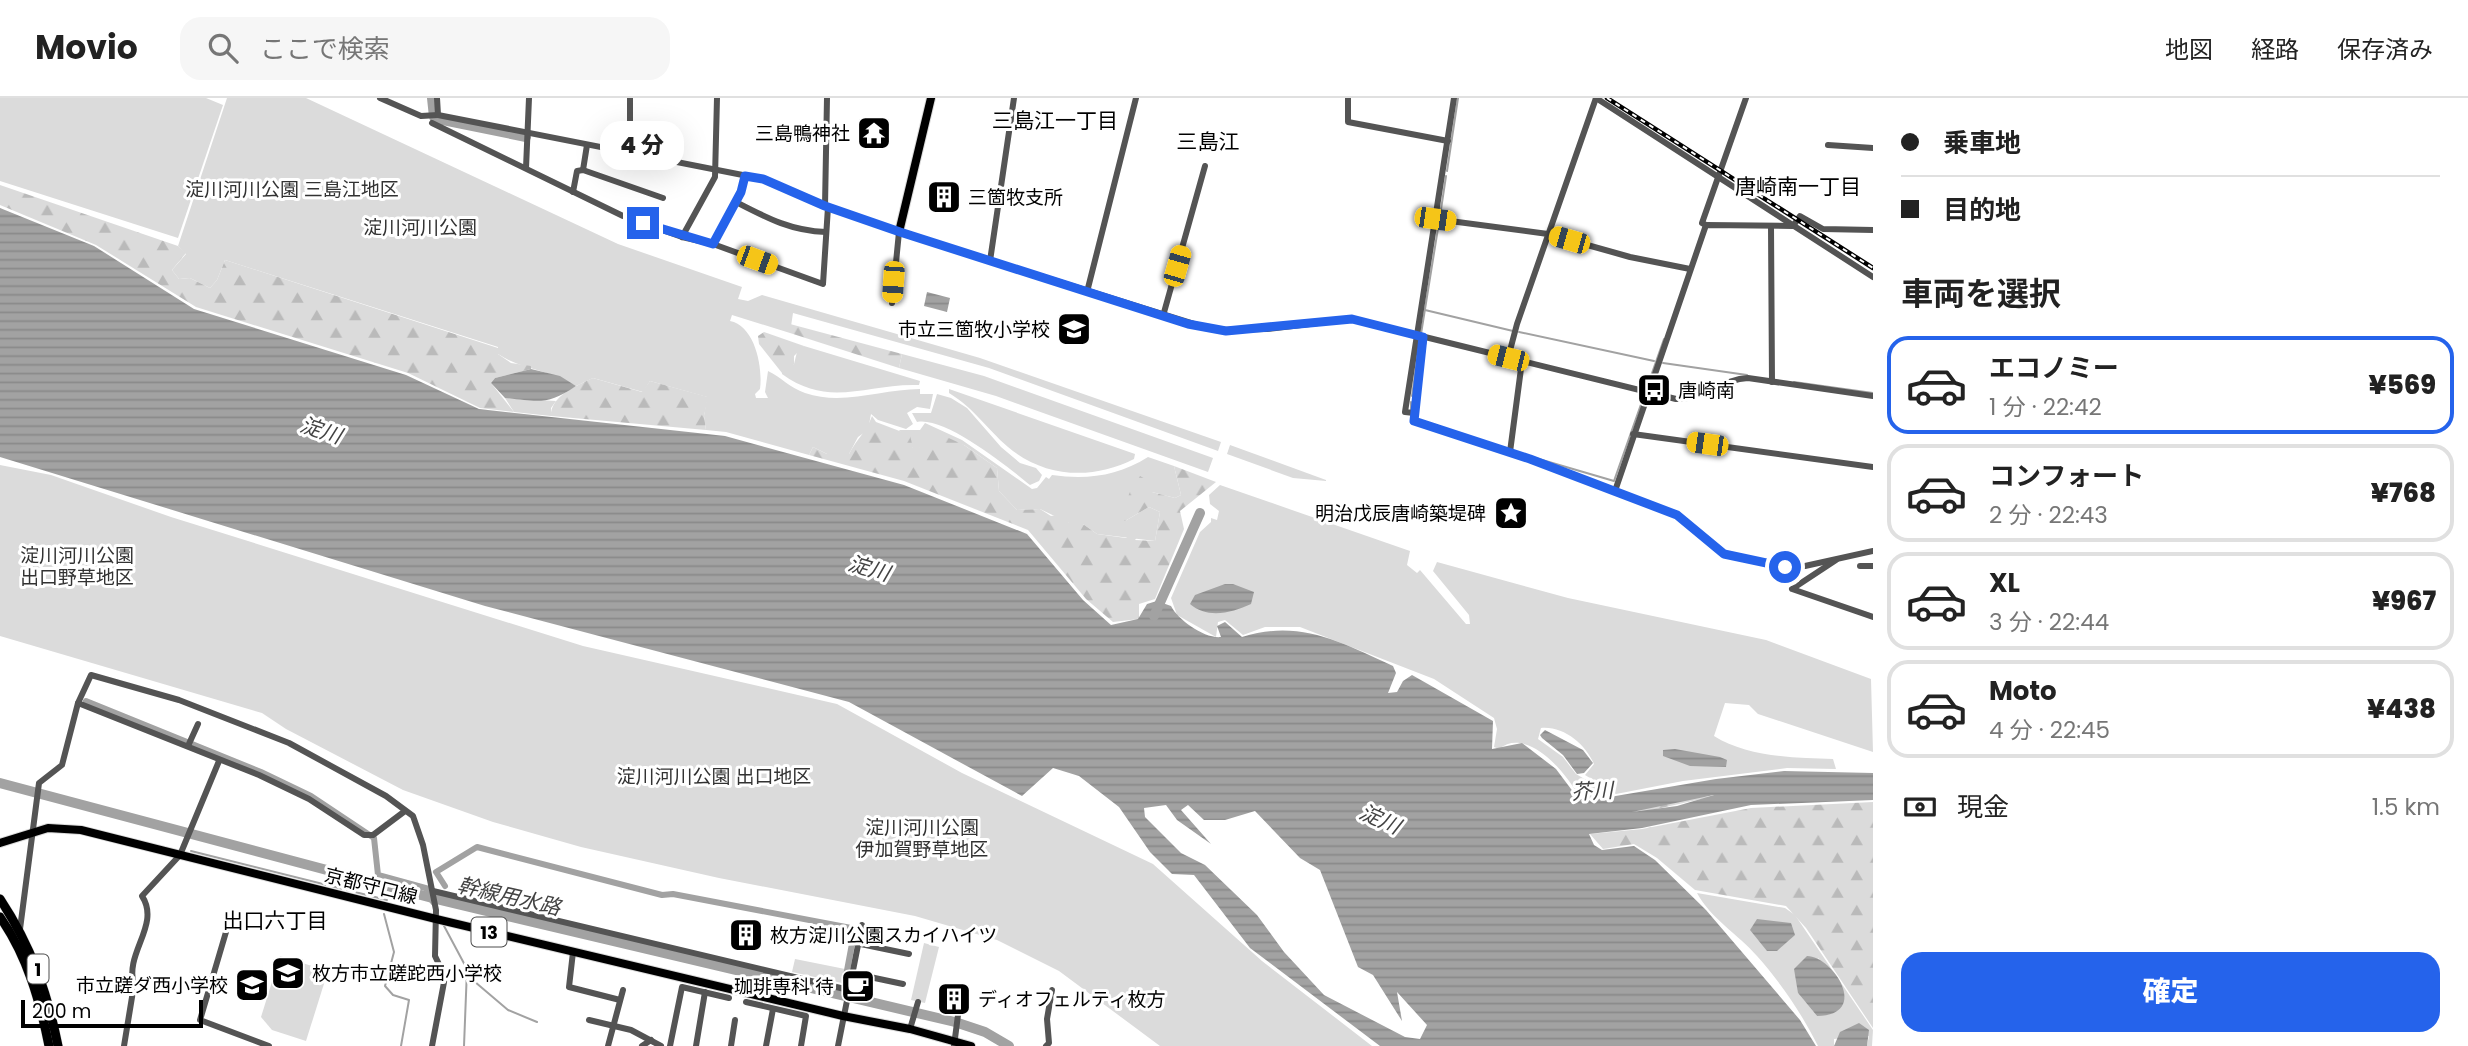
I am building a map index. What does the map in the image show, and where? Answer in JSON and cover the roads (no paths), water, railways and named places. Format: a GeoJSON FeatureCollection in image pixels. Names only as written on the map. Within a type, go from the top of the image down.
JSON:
{"type":"FeatureCollection","features":[{"type":"Feature","properties":{"kind":"highway","name":"1"},"geometry":{"type":"LineString","coordinates":[[0,899],[20,929],[40,972],[58,1046]]}},
{"type":"Feature","properties":{"kind":"highway","name":"1"},"geometry":{"type":"LineString","coordinates":[[0,917],[25,963],[42,1013],[49,1046]]}},
{"type":"Feature","properties":{"kind":"main road"},"geometry":{"type":"LineString","coordinates":[[900,232],[931,98]]}},
{"type":"Feature","properties":{"kind":"main road","name":"京都守口線"},"geometry":{"type":"LineString","coordinates":[[0,849],[4,841],[32,831],[65,827],[81,830],[573,952],[911,1027],[971,1046]]}},
{"type":"Feature","properties":{"kind":"street"},"geometry":{"type":"LineString","coordinates":[[380,98],[422,116],[438,115],[763,179],[826,207],[900,232],[1163,316],[1226,331],[1352,319],[1646,392],[1691,399],[1736,379],[1873,396]]}},
{"type":"Feature","properties":{"kind":"street"},"geometry":{"type":"LineString","coordinates":[[437,98],[438,115]]}},
{"type":"Feature","properties":{"kind":"street"},"geometry":{"type":"LineString","coordinates":[[526,168],[529,98]]}},
{"type":"Feature","properties":{"kind":"street"},"geometry":{"type":"LineString","coordinates":[[630,98],[630,153]]}},
{"type":"Feature","properties":{"kind":"street"},"geometry":{"type":"LineString","coordinates":[[682,237],[715,177],[717,98]]}},
{"type":"Feature","properties":{"kind":"street"},"geometry":{"type":"LineString","coordinates":[[432,123],[623,216],[682,237],[713,244],[823,285],[827,98]]}},
{"type":"Feature","properties":{"kind":"street"},"geometry":{"type":"LineString","coordinates":[[990,261],[1014,98]]}},
{"type":"Feature","properties":{"kind":"street"},"geometry":{"type":"LineString","coordinates":[[1087,292],[1136,98]]}},
{"type":"Feature","properties":{"kind":"street"},"geometry":{"type":"LineString","coordinates":[[1348,98],[1348,122],[1448,141]]}},
{"type":"Feature","properties":{"kind":"street"},"geometry":{"type":"LineString","coordinates":[[1454,98],[1435,219],[1414,421],[1510,452],[1677,515],[1724,554],[1785,567],[1873,551]]}},
{"type":"Feature","properties":{"kind":"street"},"geometry":{"type":"LineString","coordinates":[[1508,358],[1596,98],[1873,278]]}},
{"type":"Feature","properties":{"kind":"street"},"geometry":{"type":"LineString","coordinates":[[1746,98],[1702,223],[1793,226]]}},
{"type":"Feature","properties":{"kind":"street"},"geometry":{"type":"LineString","coordinates":[[583,170],[587,145]]}},
{"type":"Feature","properties":{"kind":"street"},"geometry":{"type":"LineString","coordinates":[[1828,145],[1873,148]]}},
{"type":"Feature","properties":{"kind":"street"},"geometry":{"type":"LineString","coordinates":[[1163,316],[1205,166]]}},
{"type":"Feature","properties":{"kind":"street"},"geometry":{"type":"LineString","coordinates":[[573,192],[577,171],[583,170],[663,198]]}},
{"type":"Feature","properties":{"kind":"street"},"geometry":{"type":"LineString","coordinates":[[713,244],[736,202],[745,176]]}},
{"type":"Feature","properties":{"kind":"street"},"geometry":{"type":"LineString","coordinates":[[736,202],[783,226],[800,231],[826,232]]}},
{"type":"Feature","properties":{"kind":"street"},"geometry":{"type":"LineString","coordinates":[[1793,226],[1800,216],[1824,229],[1873,230]]}},
{"type":"Feature","properties":{"kind":"street"},"geometry":{"type":"LineString","coordinates":[[1435,219],[1548,234],[1630,257],[1690,270]]}},
{"type":"Feature","properties":{"kind":"street"},"geometry":{"type":"LineString","coordinates":[[1615,491],[1646,392],[1706,225]]}},
{"type":"Feature","properties":{"kind":"street"},"geometry":{"type":"LineString","coordinates":[[1771,226],[1772,382]]}},
{"type":"Feature","properties":{"kind":"street"},"geometry":{"type":"LineString","coordinates":[[892,303],[900,232]]}},
{"type":"Feature","properties":{"kind":"street"},"geometry":{"type":"LineString","coordinates":[[1510,452],[1522,361]]}},
{"type":"Feature","properties":{"kind":"street"},"geometry":{"type":"LineString","coordinates":[[1633,434],[1873,467]]}},
{"type":"Feature","properties":{"kind":"street"},"geometry":{"type":"LineString","coordinates":[[1846,556],[1793,589],[1873,617]]}},
{"type":"Feature","properties":{"kind":"street"},"geometry":{"type":"LineString","coordinates":[[1860,566],[1873,566]]}},
{"type":"Feature","properties":{"kind":"street"},"geometry":{"type":"LineString","coordinates":[[20,929],[39,783],[62,765],[78,702],[91,675],[179,700],[289,743],[386,796],[413,817],[433,891],[436,919],[434,949],[445,978],[432,1046]]}},
{"type":"Feature","properties":{"kind":"street"},"geometry":{"type":"LineString","coordinates":[[78,702],[219,761],[260,775],[309,799],[371,836],[405,811]]}},
{"type":"Feature","properties":{"kind":"street"},"geometry":{"type":"LineString","coordinates":[[188,746],[198,724]]}},
{"type":"Feature","properties":{"kind":"street"},"geometry":{"type":"LineString","coordinates":[[124,1046],[134,985],[131,976],[136,946],[149,920],[149,912],[142,896],[187,844],[219,761]]}},
{"type":"Feature","properties":{"kind":"street"},"geometry":{"type":"LineString","coordinates":[[433,891],[849,990]]}},
{"type":"Feature","properties":{"kind":"street"},"geometry":{"type":"LineString","coordinates":[[838,1046],[856,943],[862,925]]}},
{"type":"Feature","properties":{"kind":"street"},"geometry":{"type":"LineString","coordinates":[[226,932],[200,1020],[270,1046]]}},
{"type":"Feature","properties":{"kind":"street"},"geometry":{"type":"LineString","coordinates":[[856,943],[909,954]]}},
{"type":"Feature","properties":{"kind":"street"},"geometry":{"type":"LineString","coordinates":[[573,952],[569,987],[620,1000]]}},
{"type":"Feature","properties":{"kind":"street"},"geometry":{"type":"LineString","coordinates":[[852,973],[903,984]]}},
{"type":"Feature","properties":{"kind":"street"},"geometry":{"type":"LineString","coordinates":[[670,1046],[682,987],[729,998]]}},
{"type":"Feature","properties":{"kind":"street"},"geometry":{"type":"LineString","coordinates":[[608,1046],[623,990]]}},
{"type":"Feature","properties":{"kind":"street"},"geometry":{"type":"LineString","coordinates":[[1046,1046],[1049,1043],[1047,1018],[1052,990]]}},
{"type":"Feature","properties":{"kind":"street"},"geometry":{"type":"LineString","coordinates":[[696,1046],[705,992]]}},
{"type":"Feature","properties":{"kind":"street"},"geometry":{"type":"LineString","coordinates":[[746,1002],[806,1016],[801,1046]]}},
{"type":"Feature","properties":{"kind":"street"},"geometry":{"type":"LineString","coordinates":[[911,1027],[918,1002]]}},
{"type":"Feature","properties":{"kind":"street"},"geometry":{"type":"LineString","coordinates":[[766,1046],[773,1009]]}},
{"type":"Feature","properties":{"kind":"street"},"geometry":{"type":"LineString","coordinates":[[954,1041],[958,1015]]}},
{"type":"Feature","properties":{"kind":"street"},"geometry":{"type":"LineString","coordinates":[[589,1020],[631,1030],[661,1046]]}},
{"type":"Feature","properties":{"kind":"street"},"geometry":{"type":"LineString","coordinates":[[731,1046],[735,1020]]}},
{"type":"Feature","properties":{"kind":"street"},"geometry":{"type":"LineString","coordinates":[[642,1046],[651,1040]]}},
{"type":"Feature","properties":{"kind":"water","name":"淀川"},"geometry":{"type":"Polygon","coordinates":[[[0,208],[94,246],[194,309],[406,375],[479,409],[725,436],[904,485],[1027,534],[1083,600],[1111,625],[1138,619],[1147,604],[1157,601],[1171,606],[1193,628],[1215,637],[1221,637],[1217,626],[1225,622],[1242,637],[1283,631],[1301,632],[1337,642],[1393,666],[1396,673],[1388,693],[1397,692],[1403,681],[1412,675],[1493,721],[1492,749],[1522,743],[1556,769],[1577,797],[1586,801],[1716,779],[1784,771],[1873,773],[1873,800],[1751,805],[1642,828],[1589,834],[1594,845],[1602,850],[1634,846],[1655,860],[1706,910],[1800,1020],[1816,1046],[1380,1046],[1250,948],[1194,875],[1172,874],[1150,852],[1119,807],[1079,776],[1053,768],[1022,796],[849,702],[485,606],[0,457],[0,208]],[[1714,795],[1632,812],[1677,806],[1714,795]],[[1166,805],[1144,808],[1145,817],[1181,853],[1205,865],[1257,915],[1284,952],[1324,995],[1405,1037],[1420,1039],[1427,1025],[1397,992],[1402,1021],[1373,975],[1358,967],[1320,870],[1300,858],[1255,811],[1225,820],[1204,820],[1188,805],[1181,810],[1211,844],[1177,820],[1166,805]]]}},
{"type":"Feature","properties":{"kind":"water"},"geometry":{"type":"Polygon","coordinates":[[[927,292],[950,298],[947,312],[924,306],[927,292]]]}},
{"type":"Feature","properties":{"kind":"water"},"geometry":{"type":"Polygon","coordinates":[[[531,369],[560,376],[576,386],[557,397],[534,401],[505,398],[491,383],[495,378],[531,369]]]}},
{"type":"Feature","properties":{"kind":"water"},"geometry":{"type":"Polygon","coordinates":[[[1225,584],[1233,584],[1254,592],[1251,604],[1236,610],[1212,613],[1204,612],[1190,604],[1195,595],[1225,584]]]}},
{"type":"Feature","properties":{"kind":"water"},"geometry":{"type":"Polygon","coordinates":[[[1545,730],[1583,750],[1593,763],[1584,773],[1577,774],[1563,755],[1542,738],[1540,735],[1545,730]]]}},
{"type":"Feature","properties":{"kind":"water"},"geometry":{"type":"Polygon","coordinates":[[[1675,749],[1720,757],[1727,760],[1726,767],[1690,766],[1663,756],[1663,750],[1675,749]]]}},
{"type":"Feature","properties":{"kind":"water"},"geometry":{"type":"Polygon","coordinates":[[[1757,919],[1791,923],[1795,935],[1777,951],[1767,951],[1750,930],[1757,919]]]}},
{"type":"Feature","properties":{"kind":"water"},"geometry":{"type":"Polygon","coordinates":[[[1807,956],[1827,965],[1842,986],[1842,1006],[1833,1013],[1817,1016],[1798,993],[1794,969],[1807,956]]]}},
{"type":"Feature","properties":{"kind":"water"},"geometry":{"type":"Polygon","coordinates":[[[1859,1023],[1869,1030],[1867,1046],[1834,1046],[1840,1032],[1859,1023]]]}},
{"type":"Feature","properties":{"kind":"waterway"},"geometry":{"type":"LineString","coordinates":[[432,98],[434,117],[438,119],[526,137]]}},
{"type":"Feature","properties":{"kind":"waterway"},"geometry":{"type":"LineString","coordinates":[[1447,171],[1458,98]]}},
{"type":"Feature","properties":{"kind":"waterway"},"geometry":{"type":"LineString","coordinates":[[1440,216],[1446,176]]}},
{"type":"Feature","properties":{"kind":"waterway"},"geometry":{"type":"LineString","coordinates":[[1421,334],[1439,222]]}},
{"type":"Feature","properties":{"kind":"waterway"},"geometry":{"type":"LineString","coordinates":[[1425,310],[1513,331]]}},
{"type":"Feature","properties":{"kind":"waterway"},"geometry":{"type":"LineString","coordinates":[[1519,332],[1654,361]]}},
{"type":"Feature","properties":{"kind":"waterway"},"geometry":{"type":"LineString","coordinates":[[1412,396],[1420,339]]}},
{"type":"Feature","properties":{"kind":"waterway"},"geometry":{"type":"LineString","coordinates":[[1532,457],[1614,481],[1664,339]]}},
{"type":"Feature","properties":{"kind":"waterway"},"geometry":{"type":"LineString","coordinates":[[1663,363],[1747,375]]}},
{"type":"Feature","properties":{"kind":"waterway"},"geometry":{"type":"LineString","coordinates":[[1794,382],[1873,393]]}},
{"type":"Feature","properties":{"kind":"waterway"},"geometry":{"type":"LineString","coordinates":[[1411,402],[1411,418]]}},
{"type":"Feature","properties":{"kind":"waterway"},"geometry":{"type":"LineString","coordinates":[[1154,616],[1200,513]]}},
{"type":"Feature","properties":{"kind":"waterway"},"geometry":{"type":"LineString","coordinates":[[86,701],[261,772],[311,796],[374,838],[378,875],[429,889],[427,897]]}},
{"type":"Feature","properties":{"kind":"waterway","name":"幹線用水路"},"geometry":{"type":"LineString","coordinates":[[0,783],[436,899],[955,1022],[985,1032],[1009,1046]]}},
{"type":"Feature","properties":{"kind":"waterway"},"geometry":{"type":"LineString","coordinates":[[445,886],[436,872],[477,847],[662,895],[673,894],[851,928],[854,933],[845,981]]}},
{"type":"Feature","properties":{"kind":"waterway"},"geometry":{"type":"LineString","coordinates":[[191,851],[387,900]]}},
{"type":"Feature","properties":{"kind":"waterway","name":"幹線用水路"},"geometry":{"type":"LineString","coordinates":[[427,897],[432,904]]}},
{"type":"Feature","properties":{"kind":"waterway"},"geometry":{"type":"LineString","coordinates":[[384,914],[394,952],[385,986],[393,995],[409,1000],[401,1046]]}},
{"type":"Feature","properties":{"kind":"waterway"},"geometry":{"type":"LineString","coordinates":[[443,924],[467,969],[464,1046]]}},
{"type":"Feature","properties":{"kind":"waterway"},"geometry":{"type":"LineString","coordinates":[[468,976],[508,1010],[537,1022]]}},
{"type":"Feature","properties":{"kind":"railway"},"geometry":{"type":"LineString","coordinates":[[1607,98],[1873,268]]}},
{"type":"Feature","properties":{"kind":"place","name":"三島鴨神社"},"geometry":{"type":"Point","coordinates":[874,133]}},
{"type":"Feature","properties":{"kind":"place","name":"三箇牧支所"},"geometry":{"type":"Point","coordinates":[944,197]}},
{"type":"Feature","properties":{"kind":"place","name":"市立三箇牧小学校"},"geometry":{"type":"Point","coordinates":[1074,329]}},
{"type":"Feature","properties":{"kind":"place","name":"唐崎南"},"geometry":{"type":"Point","coordinates":[1654,390]}},
{"type":"Feature","properties":{"kind":"place","name":"明治戊辰唐崎築堤碑"},"geometry":{"type":"Point","coordinates":[1511,513]}},
{"type":"Feature","properties":{"kind":"place","name":"枚方淀川公園スカイハイツ"},"geometry":{"type":"Point","coordinates":[746,935]}},
{"type":"Feature","properties":{"kind":"place","name":"枚方市立蹉跎西小学校"},"geometry":{"type":"Point","coordinates":[288,973]}},
{"type":"Feature","properties":{"kind":"place","name":"市立蹉ダ西小学校"},"geometry":{"type":"Point","coordinates":[252,985]}},
{"type":"Feature","properties":{"kind":"place","name":"珈琲専科 待"},"geometry":{"type":"Point","coordinates":[858,986]}},
{"type":"Feature","properties":{"kind":"place","name":"ディオフェルティ枚方"},"geometry":{"type":"Point","coordinates":[954,999]}},
{"type":"Feature","properties":{"kind":"district","name":"三島江一丁目"},"geometry":{"type":"Point","coordinates":[1055,120]}},
{"type":"Feature","properties":{"kind":"district","name":"三島江"},"geometry":{"type":"Point","coordinates":[1208,141]}},
{"type":"Feature","properties":{"kind":"district","name":"唐崎南一丁目"},"geometry":{"type":"Point","coordinates":[1798,186]}},
{"type":"Feature","properties":{"kind":"district","name":"出口六丁目"},"geometry":{"type":"Point","coordinates":[275,920]}},
{"type":"Feature","properties":{"kind":"park label","name":"淀川河川公園 三島江地区"},"geometry":{"type":"Point","coordinates":[292,189]}},
{"type":"Feature","properties":{"kind":"park label","name":"淀川河川公園"},"geometry":{"type":"Point","coordinates":[420,227]}},
{"type":"Feature","properties":{"kind":"park label","name":"淀川河川公園 出口野草地区"},"geometry":{"type":"Point","coordinates":[77,566]}},
{"type":"Feature","properties":{"kind":"park label","name":"淀川河川公園 出口地区"},"geometry":{"type":"Point","coordinates":[714,776]}},
{"type":"Feature","properties":{"kind":"park label","name":"淀川河川公園 伊加賀野草地区"},"geometry":{"type":"Point","coordinates":[922,838]}},
{"type":"Feature","properties":{"kind":"water label","name":"芥川"},"geometry":{"type":"Point","coordinates":[1592,791]}}]}
